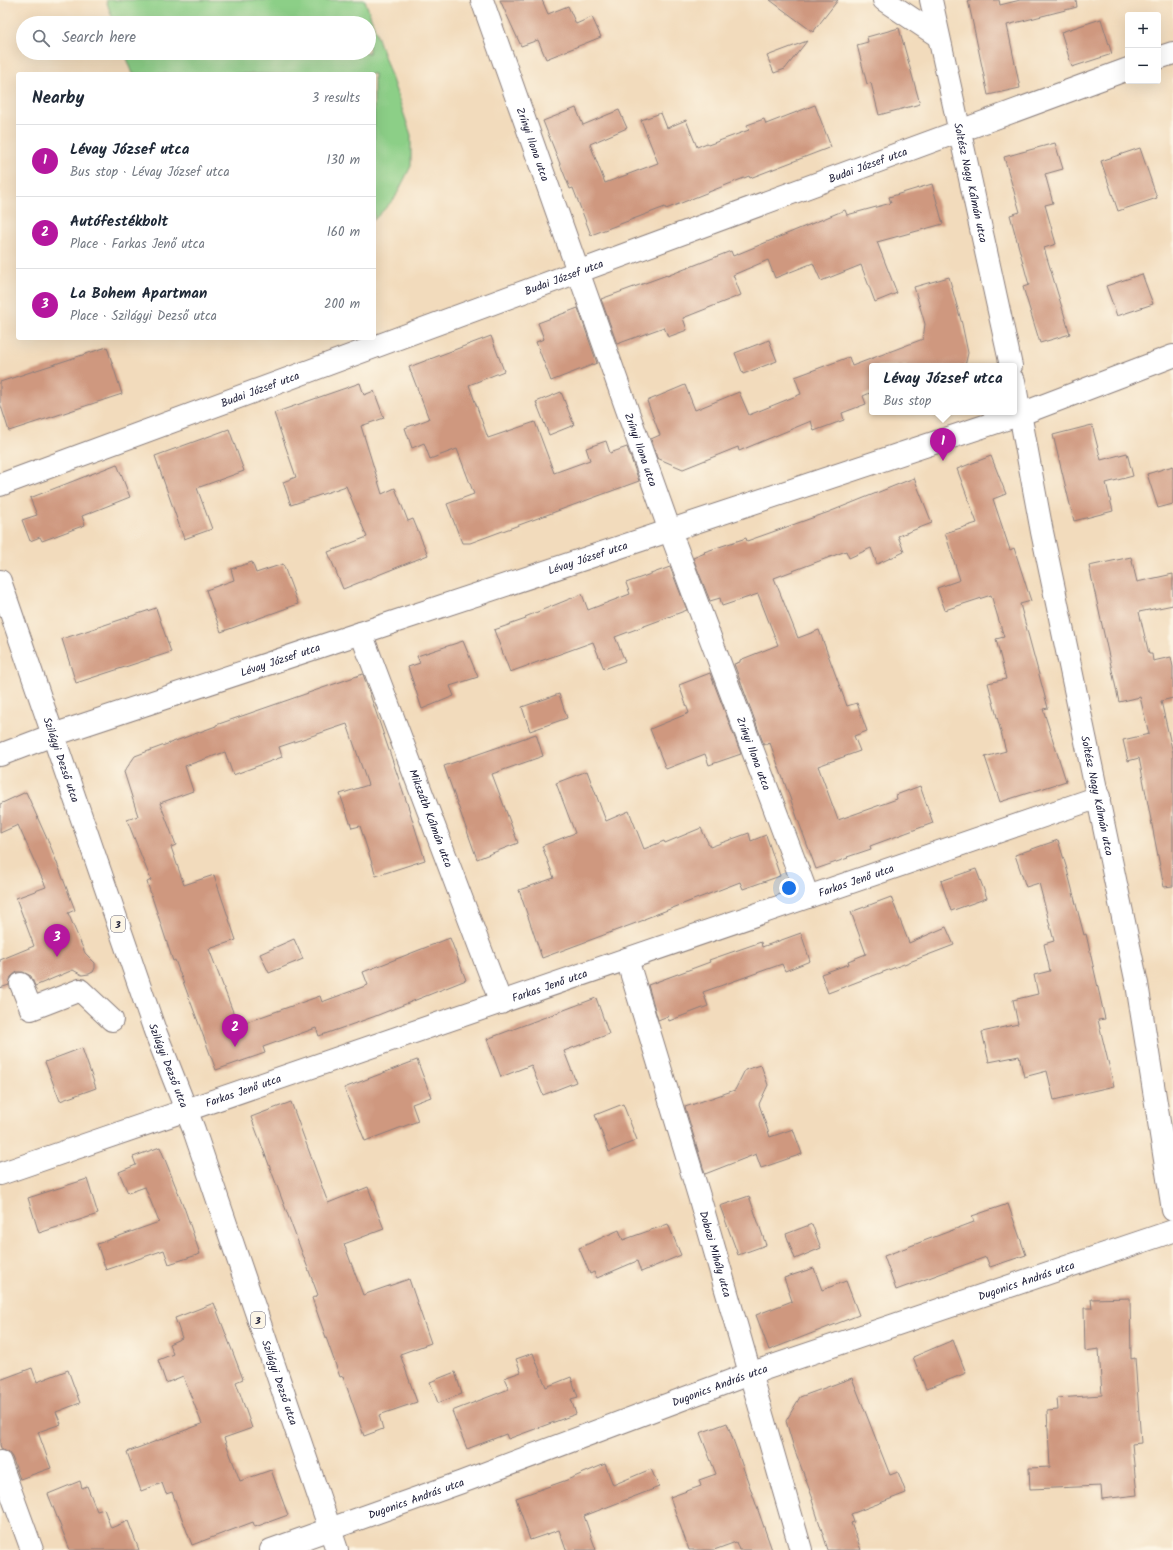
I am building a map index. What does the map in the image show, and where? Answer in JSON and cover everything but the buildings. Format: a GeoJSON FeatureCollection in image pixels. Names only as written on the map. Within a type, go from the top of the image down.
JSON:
{"type":"FeatureCollection","features":[{"type":"Feature","properties":{"kind":"street","name":"Zrínyi Ilona utca"},"geometry":{"type":"LineString","coordinates":[[482,0],[670,531],[808,897]]}},
{"type":"Feature","properties":{"kind":"street"},"geometry":{"type":"LineString","coordinates":[[884,0],[938,36]]}},
{"type":"Feature","properties":{"kind":"street","name":"Soltész Nagy Kálmán utca"},"geometry":{"type":"LineString","coordinates":[[931,0],[1010,363]]}},
{"type":"Feature","properties":{"kind":"street"},"geometry":{"type":"LineString","coordinates":[[1161,57],[1173,53]]}},
{"type":"Feature","properties":{"kind":"street","name":"Budai József utca"},"geometry":{"type":"LineString","coordinates":[[0,485],[1125,70]]}},
{"type":"Feature","properties":{"kind":"street","name":"Lévay József utca"},"geometry":{"type":"LineString","coordinates":[[0,754],[53,735],[1021,414],[1173,356]]}},
{"type":"Feature","properties":{"kind":"street","name":"Soltész Nagy Kálmán utca"},"geometry":{"type":"LineString","coordinates":[[1017,396],[1042,532],[1099,797],[1137,984],[1173,1210]]}},
{"type":"Feature","properties":{"kind":"street","name":"Szilágyi Dezső utca"},"geometry":{"type":"LineString","coordinates":[[0,581],[155,1031],[186,1111],[333,1540]]}},
{"type":"Feature","properties":{"kind":"street","name":"Mikszáth Kálmán utca"},"geometry":{"type":"LineString","coordinates":[[361,633],[501,1003]]}},
{"type":"Feature","properties":{"kind":"street","name":"Farkas Jenő utca"},"geometry":{"type":"LineString","coordinates":[[0,1174],[1099,797]]}},
{"type":"Feature","properties":{"kind":"street","name":"Dobozi Mihály utca"},"geometry":{"type":"LineString","coordinates":[[627,959],[699,1196],[749,1374],[801,1550]]}},
{"type":"Feature","properties":{"kind":"street"},"geometry":{"type":"LineString","coordinates":[[21,984],[31,1009],[80,990],[86,991],[112,1020]]}},
{"type":"Feature","properties":{"kind":"street","name":"Dugonics András utca"},"geometry":{"type":"LineString","coordinates":[[271,1550],[333,1540],[749,1374],[1173,1232]]}},
{"type":"Feature","properties":{"kind":"street"},"geometry":{"type":"LineString","coordinates":[[0,1462],[32,1550]]}},
{"type":"Feature","properties":{"kind":"green space"},"geometry":{"type":"Polygon","coordinates":[[[106,0],[365,0],[370,16],[112,16],[106,0]]]}},
{"type":"Feature","properties":{"kind":"green space"},"geometry":{"type":"Polygon","coordinates":[[[376,32],[411,135],[411,166],[395,198],[376,218],[376,72],[132,72],[128,60],[376,60],[376,32]]]}},
{"type":"Feature","properties":{"kind":"place","name":"Lévay József utca"},"geometry":{"type":"Point","coordinates":[943,461]}},
{"type":"Feature","properties":{"kind":"place","name":"La Bohem Apartman"},"geometry":{"type":"Point","coordinates":[57,957]}},
{"type":"Feature","properties":{"kind":"place","name":"Autófestékbolt"},"geometry":{"type":"Point","coordinates":[235,1047]}}]}
